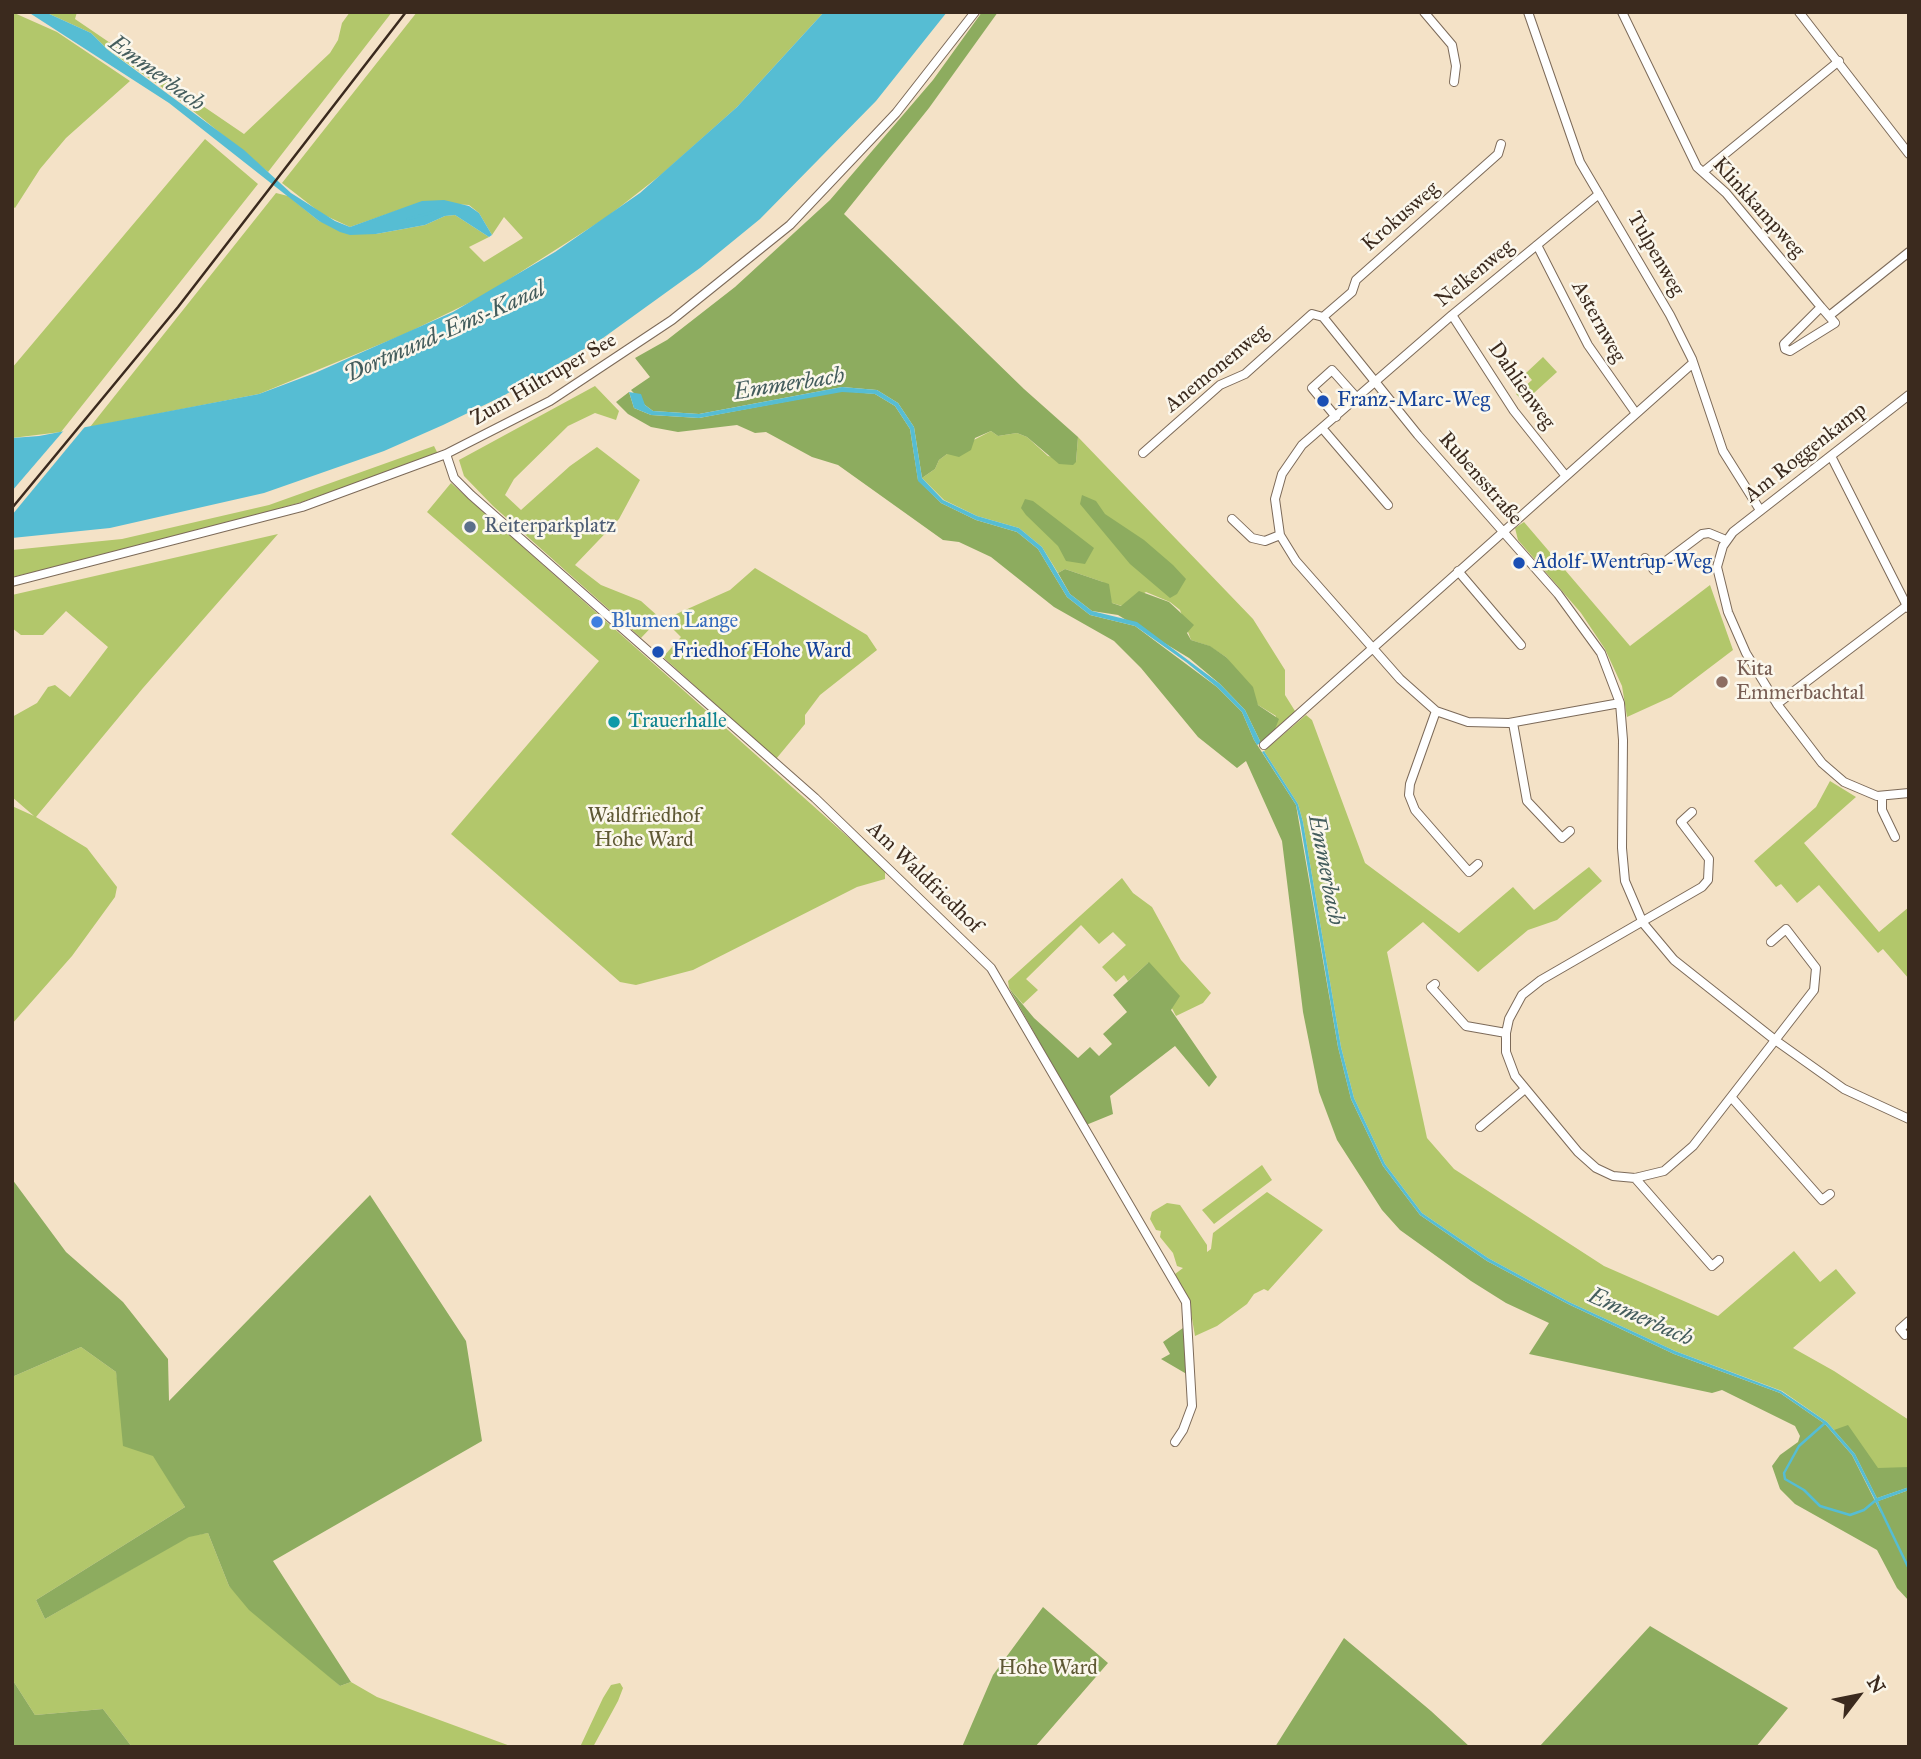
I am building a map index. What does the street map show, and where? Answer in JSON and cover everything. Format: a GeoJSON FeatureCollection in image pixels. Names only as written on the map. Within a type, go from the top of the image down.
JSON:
{"type":"FeatureCollection","features":[{"type":"Feature","properties":{"kind":"street","name":"Zum Hiltruper See"},"geometry":{"type":"LineString","coordinates":[[12,582],[302,507],[446,454],[514,422],[614,361],[756,254],[860,153],[931,71],[975,12]]}},
{"type":"Feature","properties":{"kind":"street"},"geometry":{"type":"LineString","coordinates":[[1424,12],[1452,45],[1456,66],[1454,82]]}},
{"type":"Feature","properties":{"kind":"street","name":"Tulpenweg"},"geometry":{"type":"LineString","coordinates":[[1528,12],[1577,153],[1635,251],[1693,363],[1723,451],[1760,510]]}},
{"type":"Feature","properties":{"kind":"street"},"geometry":{"type":"LineString","coordinates":[[1800,12],[1909,153]]}},
{"type":"Feature","properties":{"kind":"street","name":"Klinkkampweg"},"geometry":{"type":"LineString","coordinates":[[1622,13],[1682,138],[1703,172],[1726,193],[1829,316]]}},
{"type":"Feature","properties":{"kind":"street"},"geometry":{"type":"LineString","coordinates":[[1703,172],[1839,61]]}},
{"type":"Feature","properties":{"kind":"street","name":"Krokusweg"},"geometry":{"type":"LineString","coordinates":[[1323,317],[1352,292],[1356,280],[1498,154],[1500,144]]}},
{"type":"Feature","properties":{"kind":"street","name":"Nelkenweg"},"geometry":{"type":"LineString","coordinates":[[1376,382],[1452,315],[1599,194]]}},
{"type":"Feature","properties":{"kind":"street","name":"Asternweg"},"geometry":{"type":"LineString","coordinates":[[1537,245],[1588,345],[1635,412]]}},
{"type":"Feature","properties":{"kind":"street"},"geometry":{"type":"LineString","coordinates":[[1821,307],[1784,344],[1785,349],[1790,351],[1835,323],[1829,316],[1909,252]]}},
{"type":"Feature","properties":{"kind":"street","name":"Anemonenweg"},"geometry":{"type":"LineString","coordinates":[[1143,453],[1220,385],[1245,374],[1312,314],[1323,317]]}},
{"type":"Feature","properties":{"kind":"street","name":"Dahlienweg"},"geometry":{"type":"LineString","coordinates":[[1452,315],[1514,411],[1565,475]]}},
{"type":"Feature","properties":{"kind":"street","name":"Rubensstraße"},"geometry":{"type":"LineString","coordinates":[[1323,317],[1592,639],[1608,668],[1619,704],[1623,740],[1622,848],[1625,881],[1643,923],[1674,960],[1775,1040],[1844,1089],[1909,1119]]}},
{"type":"Feature","properties":{"kind":"street"},"geometry":{"type":"LineString","coordinates":[[1264,745],[1693,363]]}},
{"type":"Feature","properties":{"kind":"street"},"geometry":{"type":"LineString","coordinates":[[1336,417],[1312,388],[1332,370],[1357,398]]}},
{"type":"Feature","properties":{"kind":"street"},"geometry":{"type":"LineString","coordinates":[[1376,382],[1302,446],[1282,474],[1275,499],[1280,535],[1311,579],[1417,697],[1436,711],[1468,722],[1513,723],[1619,704]]}},
{"type":"Feature","properties":{"kind":"street","name":"Am Roggenkamp"},"geometry":{"type":"LineString","coordinates":[[1726,541],[1760,510],[1909,395]]}},
{"type":"Feature","properties":{"kind":"street"},"geometry":{"type":"LineString","coordinates":[[1322,428],[1388,505]]}},
{"type":"Feature","properties":{"kind":"street","name":"Am Waldfriedhof"},"geometry":{"type":"LineString","coordinates":[[446,454],[454,478],[462,487],[815,799],[991,968],[1186,1302],[1192,1406],[1186,1424],[1175,1442]]}},
{"type":"Feature","properties":{"kind":"street"},"geometry":{"type":"LineString","coordinates":[[1777,704],[1908,606],[1830,456]]}},
{"type":"Feature","properties":{"kind":"street"},"geometry":{"type":"LineString","coordinates":[[1232,519],[1252,538],[1265,541],[1280,535]]}},
{"type":"Feature","properties":{"kind":"street"},"geometry":{"type":"LineString","coordinates":[[1645,558],[1654,570],[1702,534],[1709,533],[1726,541],[1717,567],[1724,599],[1746,653],[1777,704],[1816,755],[1844,782],[1882,797],[1909,793]]}},
{"type":"Feature","properties":{"kind":"street"},"geometry":{"type":"LineString","coordinates":[[1458,571],[1521,645]]}},
{"type":"Feature","properties":{"kind":"street"},"geometry":{"type":"LineString","coordinates":[[1436,711],[1409,786],[1409,795],[1415,810],[1469,872],[1478,864]]}},
{"type":"Feature","properties":{"kind":"street"},"geometry":{"type":"LineString","coordinates":[[1513,723],[1527,801],[1562,838],[1570,831]]}},
{"type":"Feature","properties":{"kind":"street"},"geometry":{"type":"LineString","coordinates":[[1882,797],[1883,814],[1895,837]]}},
{"type":"Feature","properties":{"kind":"street"},"geometry":{"type":"LineString","coordinates":[[1692,812],[1681,822],[1709,859],[1708,880],[1702,887],[1643,923],[1532,986],[1514,1005],[1506,1033],[1508,1063],[1524,1089],[1589,1162],[1613,1176],[1636,1178],[1656,1174],[1679,1160],[1732,1098],[1814,990],[1817,974],[1812,960],[1786,929],[1771,942]]}},
{"type":"Feature","properties":{"kind":"street"},"geometry":{"type":"LineString","coordinates":[[1435,984],[1431,987],[1466,1026],[1506,1033]]}},
{"type":"Feature","properties":{"kind":"street"},"geometry":{"type":"LineString","coordinates":[[1480,1128],[1524,1089]]}},
{"type":"Feature","properties":{"kind":"street"},"geometry":{"type":"LineString","coordinates":[[1732,1098],[1822,1200],[1830,1194]]}},
{"type":"Feature","properties":{"kind":"street"},"geometry":{"type":"LineString","coordinates":[[1636,1178],[1712,1266],[1719,1260]]}},
{"type":"Feature","properties":{"kind":"street"},"geometry":{"type":"LineString","coordinates":[[1905,1335],[1900,1329],[1909,1321]]}},
{"type":"Feature","properties":{"kind":"green space"},"geometry":{"type":"Polygon","coordinates":[[[12,12],[57,32],[130,81],[66,138],[40,169],[15,208],[12,206],[12,12]]]}},
{"type":"Feature","properties":{"kind":"green space"},"geometry":{"type":"Polygon","coordinates":[[[45,12],[77,12],[75,19],[244,134],[330,53],[338,40],[342,23],[350,12],[392,12],[268,172],[176,97],[108,50],[91,33],[45,12]]]}},
{"type":"Feature","properties":{"kind":"green space"},"geometry":{"type":"Polygon","coordinates":[[[417,12],[824,12],[737,107],[662,174],[607,217],[483,296],[405,334],[259,394],[90,427],[276,193],[288,196],[319,221],[376,234],[425,225],[445,216],[455,215],[489,237],[469,247],[484,262],[523,238],[504,217],[492,235],[479,213],[469,205],[422,202],[350,227],[322,214],[282,183],[417,12]]]}},
{"type":"Feature","properties":{"kind":"green space"},"geometry":{"type":"Polygon","coordinates":[[[982,12],[998,12],[929,108],[844,214],[1024,389],[1078,437],[1076,462],[1073,465],[1059,464],[1027,437],[1017,433],[998,436],[991,431],[975,438],[971,450],[959,457],[947,454],[939,460],[935,469],[922,478],[914,427],[898,403],[877,390],[842,387],[699,414],[653,411],[645,405],[631,390],[650,377],[635,358],[667,340],[735,287],[830,200],[933,80],[982,12]]]}},
{"type":"Feature","properties":{"kind":"green space"},"geometry":{"type":"Polygon","coordinates":[[[205,139],[258,184],[61,432],[12,438],[12,368],[205,139]]]}},
{"type":"Feature","properties":{"kind":"green space"},"geometry":{"type":"Polygon","coordinates":[[[1543,357],[1557,372],[1524,402],[1516,394],[1532,380],[1526,373],[1543,357]]]}},
{"type":"Feature","properties":{"kind":"green space"},"geometry":{"type":"Polygon","coordinates":[[[595,386],[619,411],[616,420],[595,413],[568,426],[514,479],[505,495],[521,510],[570,466],[597,447],[640,480],[619,519],[575,565],[601,585],[641,601],[660,618],[641,638],[493,506],[464,476],[459,460],[595,386]]]}},
{"type":"Feature","properties":{"kind":"green space"},"geometry":{"type":"Polygon","coordinates":[[[842,391],[875,394],[895,406],[910,429],[918,480],[941,503],[976,520],[1017,532],[1038,549],[1067,597],[1090,615],[1135,626],[1217,687],[1242,712],[1254,740],[1296,805],[1338,1047],[1351,1099],[1383,1166],[1420,1215],[1487,1261],[1568,1304],[1674,1354],[1780,1393],[1825,1424],[1852,1455],[1881,1513],[1878,1501],[1909,1490],[1909,1601],[1897,1588],[1877,1550],[1795,1504],[1780,1489],[1772,1466],[1780,1455],[1798,1442],[1800,1436],[1795,1426],[1722,1390],[1712,1393],[1529,1354],[1549,1323],[1506,1303],[1471,1281],[1400,1230],[1382,1210],[1337,1140],[1319,1092],[1303,1012],[1282,841],[1246,761],[1237,768],[1198,737],[1141,668],[1114,641],[1054,607],[991,557],[959,542],[943,540],[838,465],[812,457],[766,432],[755,433],[737,425],[678,432],[651,427],[628,414],[616,402],[629,392],[634,408],[651,415],[699,418],[842,391]]]}},
{"type":"Feature","properties":{"kind":"green space"},"geometry":{"type":"Polygon","coordinates":[[[991,431],[998,436],[1017,433],[1027,437],[1048,456],[1076,462],[1078,437],[1253,619],[1285,670],[1285,695],[1295,711],[1292,716],[1270,735],[1276,716],[1258,705],[1226,657],[1209,646],[1191,640],[1180,610],[1170,602],[1146,592],[1122,606],[1112,603],[1103,582],[1065,569],[1058,573],[1042,547],[1019,528],[977,516],[944,500],[922,478],[935,469],[939,460],[947,454],[991,431]]]}},
{"type":"Feature","properties":{"kind":"green space"},"geometry":{"type":"Polygon","coordinates":[[[434,446],[438,454],[302,502],[119,553],[12,577],[12,550],[122,539],[269,505],[434,446]]]}},
{"type":"Feature","properties":{"kind":"green space","name":"Waldfriedhof Hohe Ward"},"geometry":{"type":"Polygon","coordinates":[[[451,483],[885,870],[885,879],[857,887],[693,970],[636,985],[620,982],[451,834],[599,661],[427,512],[451,483]]]}},
{"type":"Feature","properties":{"kind":"green space"},"geometry":{"type":"Polygon","coordinates":[[[1082,495],[1096,501],[1105,514],[1144,540],[1173,565],[1186,579],[1177,594],[1170,598],[1130,564],[1080,504],[1082,495]]]}},
{"type":"Feature","properties":{"kind":"green space"},"geometry":{"type":"Polygon","coordinates":[[[1025,499],[1033,501],[1094,548],[1085,564],[1066,561],[1058,546],[1021,508],[1025,499]]]}},
{"type":"Feature","properties":{"kind":"green space"},"geometry":{"type":"Polygon","coordinates":[[[1524,522],[1630,646],[1710,585],[1733,650],[1671,697],[1627,717],[1622,686],[1605,649],[1581,613],[1518,540],[1515,528],[1524,522]]]}},
{"type":"Feature","properties":{"kind":"green space"},"geometry":{"type":"Polygon","coordinates":[[[278,534],[143,688],[36,817],[87,848],[117,887],[115,897],[72,956],[12,1024],[12,806],[34,816],[12,797],[12,717],[37,703],[48,687],[55,685],[70,697],[108,647],[66,611],[43,635],[21,635],[12,628],[12,595],[278,534]]]}},
{"type":"Feature","properties":{"kind":"green space"},"geometry":{"type":"Polygon","coordinates":[[[755,568],[867,635],[877,650],[820,695],[805,715],[805,724],[776,759],[663,657],[681,637],[667,623],[674,615],[730,590],[755,568]]]}},
{"type":"Feature","properties":{"kind":"green space"},"geometry":{"type":"Polygon","coordinates":[[[1065,569],[1109,584],[1112,603],[1121,606],[1139,591],[1169,602],[1194,625],[1187,633],[1191,640],[1210,646],[1226,657],[1253,687],[1258,705],[1279,719],[1275,729],[1261,743],[1245,710],[1220,684],[1189,658],[1118,615],[1092,611],[1070,594],[1058,573],[1065,569]]]}},
{"type":"Feature","properties":{"kind":"green space"},"geometry":{"type":"Polygon","coordinates":[[[1306,715],[1312,720],[1365,863],[1459,933],[1513,887],[1534,910],[1589,867],[1602,881],[1557,920],[1528,930],[1478,972],[1423,922],[1387,952],[1427,1138],[1454,1169],[1604,1266],[1718,1316],[1794,1251],[1820,1282],[1836,1269],[1856,1293],[1793,1348],[1909,1420],[1909,1487],[1877,1498],[1855,1454],[1827,1422],[1782,1391],[1675,1351],[1569,1302],[1488,1258],[1422,1213],[1385,1164],[1354,1098],[1341,1047],[1303,822],[1298,804],[1264,751],[1306,715]]]}},
{"type":"Feature","properties":{"kind":"green space"},"geometry":{"type":"Polygon","coordinates":[[[1830,781],[1856,797],[1804,843],[1879,932],[1909,907],[1909,979],[1883,949],[1878,953],[1819,885],[1797,903],[1781,884],[1776,887],[1754,861],[1816,807],[1830,781]]]}},
{"type":"Feature","properties":{"kind":"green space"},"geometry":{"type":"Polygon","coordinates":[[[1122,878],[1133,893],[1152,907],[1181,960],[1211,993],[1203,1003],[1176,1016],[1148,963],[1128,981],[1124,975],[1116,982],[1102,967],[1126,945],[1113,932],[1099,944],[1081,925],[1026,979],[1038,990],[1023,1004],[1009,988],[1008,981],[1122,878]]]}},
{"type":"Feature","properties":{"kind":"green space"},"geometry":{"type":"Polygon","coordinates":[[[1149,962],[1180,996],[1171,1010],[1217,1077],[1209,1087],[1175,1046],[1110,1096],[1113,1114],[1086,1125],[1009,988],[1034,1018],[1078,1058],[1090,1047],[1099,1056],[1112,1044],[1103,1034],[1127,1012],[1113,995],[1149,962]]]}},
{"type":"Feature","properties":{"kind":"green space"},"geometry":{"type":"Polygon","coordinates":[[[1262,1165],[1272,1180],[1214,1224],[1202,1210],[1262,1165]]]}},
{"type":"Feature","properties":{"kind":"green space"},"geometry":{"type":"Polygon","coordinates":[[[12,1179],[66,1252],[123,1302],[168,1359],[169,1401],[370,1195],[466,1341],[482,1441],[273,1561],[351,1682],[340,1686],[249,1610],[229,1586],[208,1533],[189,1537],[45,1619],[36,1600],[185,1507],[153,1456],[123,1446],[116,1372],[81,1347],[12,1377],[12,1179]]]}},
{"type":"Feature","properties":{"kind":"green space"},"geometry":{"type":"Polygon","coordinates":[[[1267,1192],[1323,1230],[1268,1291],[1264,1289],[1254,1294],[1247,1304],[1217,1326],[1195,1336],[1189,1301],[1175,1274],[1183,1268],[1177,1266],[1173,1253],[1160,1237],[1161,1231],[1156,1230],[1150,1219],[1152,1212],[1167,1203],[1180,1205],[1207,1245],[1207,1252],[1211,1249],[1213,1233],[1267,1192]]]}},
{"type":"Feature","properties":{"kind":"green space"},"geometry":{"type":"Polygon","coordinates":[[[1183,1328],[1188,1337],[1190,1376],[1161,1359],[1170,1354],[1163,1342],[1183,1328]]]}},
{"type":"Feature","properties":{"kind":"green space"},"geometry":{"type":"Polygon","coordinates":[[[81,1347],[116,1372],[120,1397],[185,1507],[36,1600],[45,1619],[189,1536],[208,1533],[229,1586],[340,1686],[351,1682],[377,1697],[513,1747],[132,1747],[103,1709],[35,1715],[12,1679],[12,1377],[81,1347]]]}},
{"type":"Feature","properties":{"kind":"green space"},"geometry":{"type":"Polygon","coordinates":[[[1848,1425],[1878,1468],[1909,1467],[1909,1487],[1877,1498],[1855,1454],[1834,1430],[1848,1425]]]}},
{"type":"Feature","properties":{"kind":"green space","name":"Hohe Ward"},"geometry":{"type":"Polygon","coordinates":[[[1043,1607],[1108,1663],[1035,1747],[962,1747],[993,1675],[1043,1607]]]}},
{"type":"Feature","properties":{"kind":"green space"},"geometry":{"type":"Polygon","coordinates":[[[1650,1626],[1788,1708],[1756,1747],[1539,1747],[1650,1626]]]}},
{"type":"Feature","properties":{"kind":"green space"},"geometry":{"type":"Polygon","coordinates":[[[1344,1638],[1431,1711],[1470,1747],[1275,1747],[1344,1638]]]}},
{"type":"Feature","properties":{"kind":"green space"},"geometry":{"type":"Polygon","coordinates":[[[12,1679],[35,1715],[103,1709],[132,1747],[12,1747],[12,1679]]]}},
{"type":"Feature","properties":{"kind":"green space"},"geometry":{"type":"Polygon","coordinates":[[[620,1683],[623,1688],[618,1701],[593,1747],[580,1747],[611,1685],[620,1683]]]}},
{"type":"Feature","properties":{"kind":"water"},"geometry":{"type":"Polygon","coordinates":[[[28,12],[45,12],[91,33],[108,50],[244,150],[291,193],[335,221],[350,227],[422,201],[444,200],[469,206],[479,213],[492,235],[489,237],[455,215],[445,216],[425,225],[376,234],[350,235],[340,232],[319,221],[169,103],[28,12]]]}},
{"type":"Feature","properties":{"kind":"water","name":"Dortmund-Ems-Kanal"},"geometry":{"type":"Polygon","coordinates":[[[824,12],[947,12],[876,101],[760,219],[700,268],[603,338],[503,396],[443,425],[384,451],[264,493],[110,528],[12,538],[12,438],[39,436],[259,394],[315,373],[453,312],[555,252],[640,193],[737,107],[824,12]]]}},
{"type":"Feature","properties":{"kind":"water"},"geometry":{"type":"Polygon","coordinates":[[[842,387],[877,390],[898,403],[914,427],[922,478],[943,500],[977,516],[1019,528],[1042,547],[1070,594],[1092,611],[1137,622],[1220,684],[1245,710],[1261,743],[1257,745],[1242,712],[1186,662],[1135,626],[1090,615],[1067,597],[1038,549],[1017,532],[976,520],[941,503],[918,481],[910,429],[895,406],[875,394],[842,392],[699,418],[651,415],[634,408],[629,392],[641,394],[645,405],[653,411],[699,414],[842,387]]]}},
{"type":"Feature","properties":{"kind":"water"},"geometry":{"type":"Polygon","coordinates":[[[1264,751],[1298,804],[1303,822],[1341,1047],[1354,1098],[1385,1164],[1422,1213],[1488,1258],[1569,1302],[1675,1351],[1781,1391],[1827,1422],[1855,1454],[1877,1498],[1909,1487],[1909,1490],[1876,1502],[1852,1455],[1825,1424],[1780,1393],[1674,1354],[1568,1304],[1487,1261],[1420,1215],[1383,1166],[1351,1099],[1338,1047],[1296,805],[1262,752],[1264,751]]]}},
{"type":"Feature","properties":{"kind":"pier"},"geometry":{"type":"Polygon","coordinates":[[[88,423],[12,515],[12,491],[66,428],[88,423]]]}},
{"type":"Feature","properties":{"kind":"waterway","name":"Emmerbach"},"geometry":{"type":"LineString","coordinates":[[408,219],[438,211]]}},
{"type":"Feature","properties":{"kind":"waterway"},"geometry":{"type":"LineString","coordinates":[[1825,1423],[1799,1446],[1784,1473],[1785,1479],[1804,1490],[1820,1506],[1850,1515],[1864,1510],[1876,1500]]}},
{"type":"Feature","properties":{"kind":"waterway"},"geometry":{"type":"LineString","coordinates":[[1876,1500],[1909,1569]]}},
{"type":"Feature","properties":{"kind":"railway"},"geometry":{"type":"LineString","coordinates":[[12,508],[178,307],[406,12]]}},
{"type":"Feature","properties":{"kind":"place","name":"Franz-Marc-Weg"},"geometry":{"type":"Point","coordinates":[1323,401]}},
{"type":"Feature","properties":{"kind":"place","name":"Reiterparkplatz"},"geometry":{"type":"Point","coordinates":[470,527]}},
{"type":"Feature","properties":{"kind":"place","name":"Adolf-Wentrup-Weg"},"geometry":{"type":"Point","coordinates":[1519,563]}},
{"type":"Feature","properties":{"kind":"place","name":"Blumen Lange"},"geometry":{"type":"Point","coordinates":[597,622]}},
{"type":"Feature","properties":{"kind":"place","name":"Friedhof Hohe Ward"},"geometry":{"type":"Point","coordinates":[658,652]}},
{"type":"Feature","properties":{"kind":"place","name":"Kita Emmerbachtal"},"geometry":{"type":"Point","coordinates":[1722,682]}},
{"type":"Feature","properties":{"kind":"place","name":"Trauerhalle"},"geometry":{"type":"Point","coordinates":[614,722]}}]}
